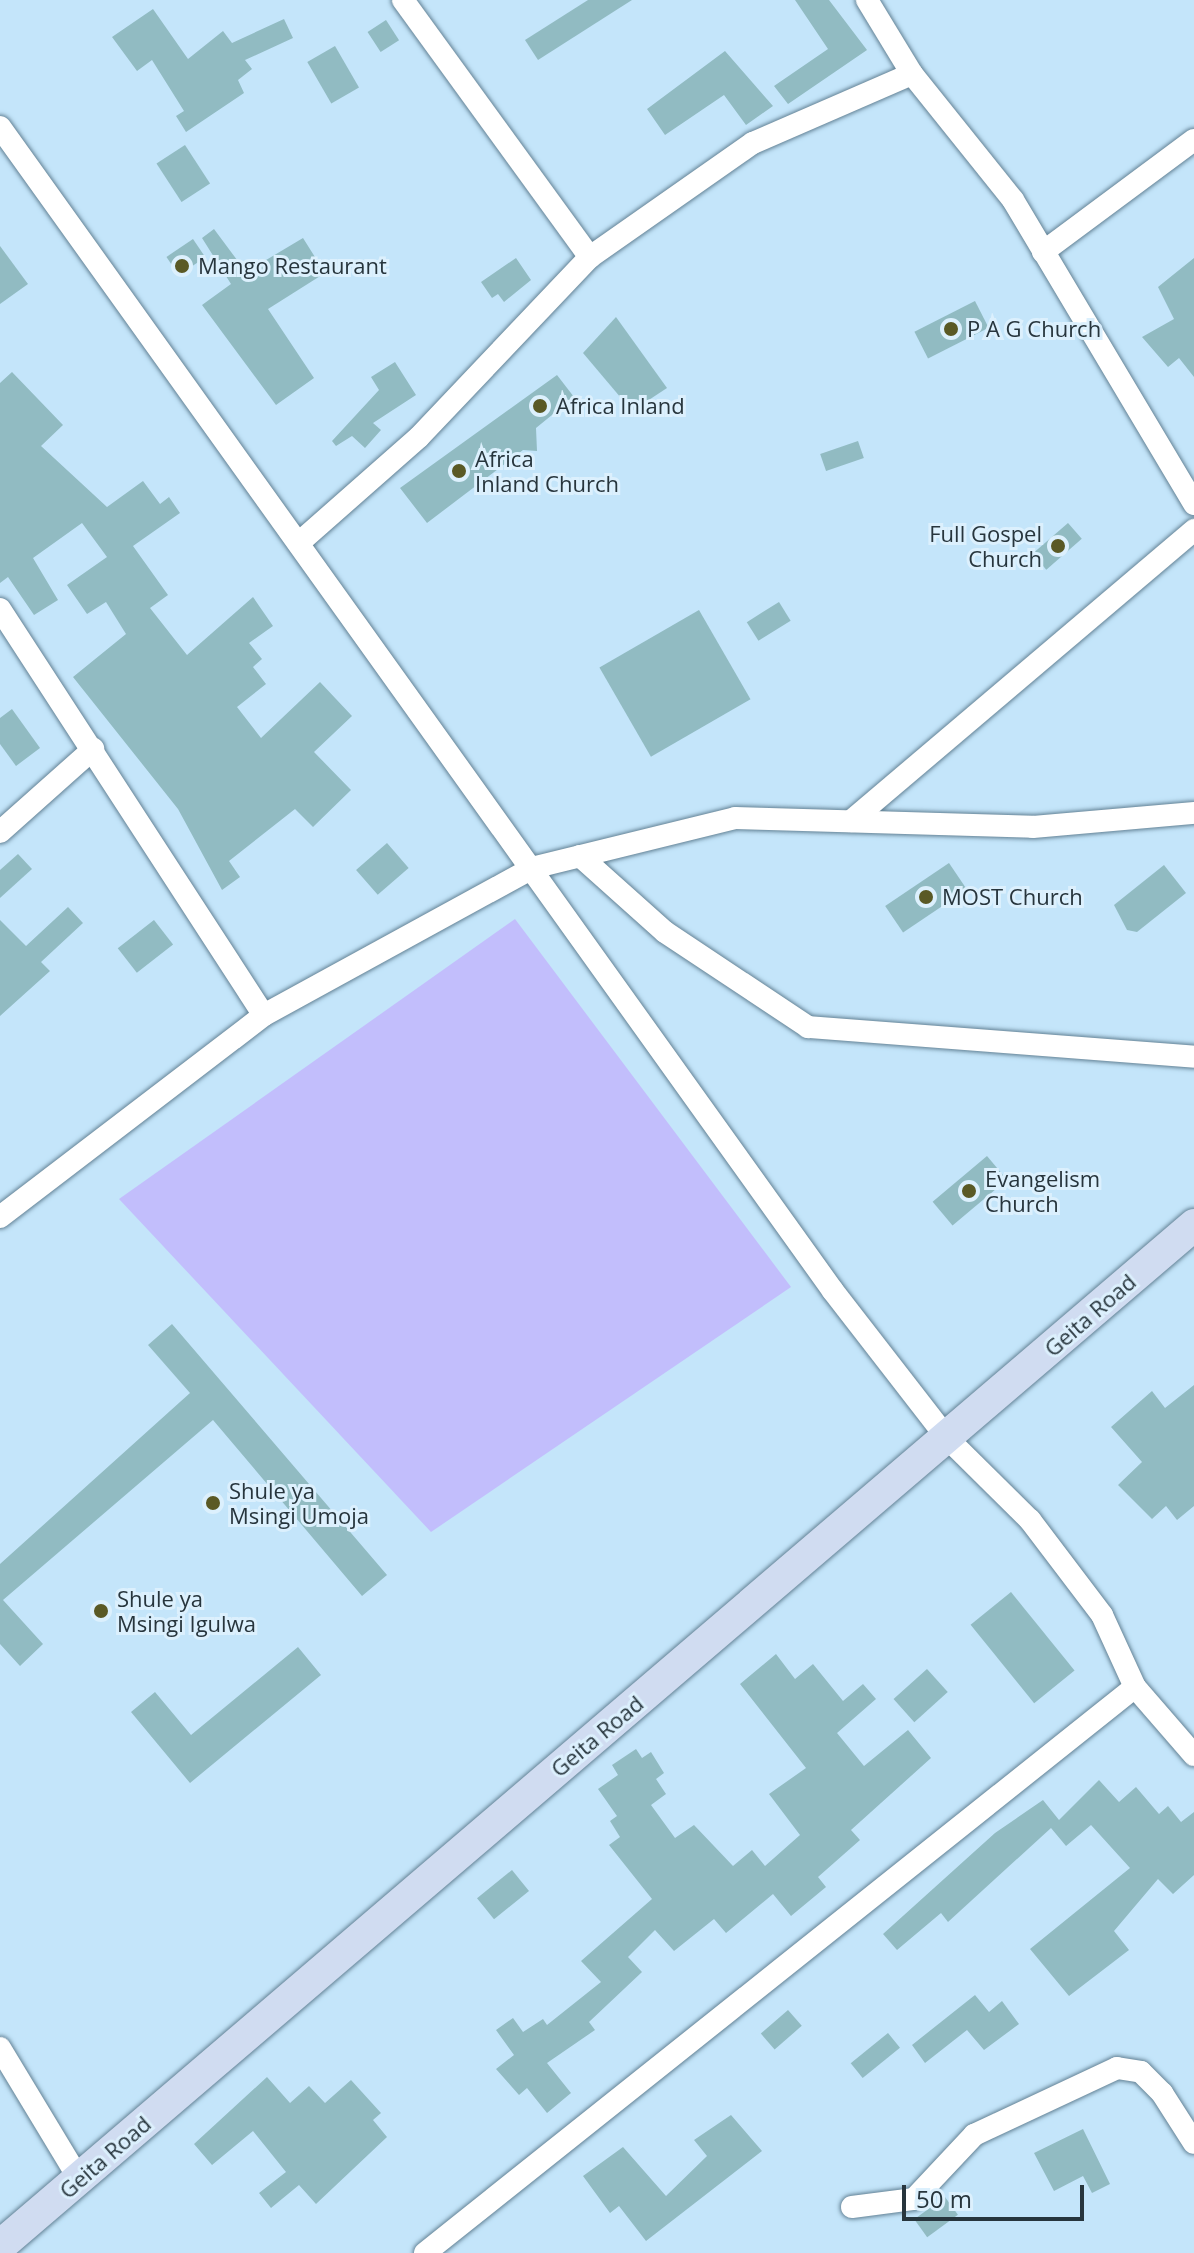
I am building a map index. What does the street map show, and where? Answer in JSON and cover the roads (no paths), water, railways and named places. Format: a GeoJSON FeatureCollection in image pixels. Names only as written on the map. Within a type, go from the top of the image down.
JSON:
{"type":"FeatureCollection","features":[{"type":"Feature","properties":{"kind":"main road","name":"Geita Road"},"geometry":{"type":"LineString","coordinates":[[0,2246],[1194,1225]]}},
{"type":"Feature","properties":{"kind":"street"},"geometry":{"type":"LineString","coordinates":[[403,0],[590,257]]}},
{"type":"Feature","properties":{"kind":"street"},"geometry":{"type":"LineString","coordinates":[[867,0],[912,74],[1013,200],[1194,503]]}},
{"type":"Feature","properties":{"kind":"street"},"geometry":{"type":"LineString","coordinates":[[301,541],[419,437],[590,257],[753,143],[912,74]]}},
{"type":"Feature","properties":{"kind":"street"},"geometry":{"type":"LineString","coordinates":[[0,127],[301,541],[833,1291],[947,1438],[1030,1520],[1102,1615],[1135,1687],[1194,1755]]}},
{"type":"Feature","properties":{"kind":"street"},"geometry":{"type":"LineString","coordinates":[[1043,252],[1194,140]]}},
{"type":"Feature","properties":{"kind":"street"},"geometry":{"type":"LineString","coordinates":[[851,821],[1194,530]]}},
{"type":"Feature","properties":{"kind":"street"},"geometry":{"type":"LineString","coordinates":[[0,609],[264,1015]]}},
{"type":"Feature","properties":{"kind":"street"},"geometry":{"type":"LineString","coordinates":[[0,832],[93,749]]}},
{"type":"Feature","properties":{"kind":"street"},"geometry":{"type":"LineString","coordinates":[[0,1217],[264,1015],[532,868],[735,818],[1033,827],[1194,813]]}},
{"type":"Feature","properties":{"kind":"street"},"geometry":{"type":"LineString","coordinates":[[580,856],[665,932],[808,1027],[1194,1057]]}},
{"type":"Feature","properties":{"kind":"street"},"geometry":{"type":"LineString","coordinates":[[425,2253],[1135,1687]]}},
{"type":"Feature","properties":{"kind":"street"},"geometry":{"type":"LineString","coordinates":[[0,2048],[79,2179]]}},
{"type":"Feature","properties":{"kind":"street"},"geometry":{"type":"LineString","coordinates":[[852,2207],[914,2199],[974,2135],[1117,2068],[1141,2072],[1162,2093],[1194,2143]]}},
{"type":"Feature","properties":{"kind":"place","name":"Mango Restaurant"},"geometry":{"type":"Point","coordinates":[182,266]}},
{"type":"Feature","properties":{"kind":"place","name":"P A G Church"},"geometry":{"type":"Point","coordinates":[951,329]}},
{"type":"Feature","properties":{"kind":"place","name":"Africa Inland"},"geometry":{"type":"Point","coordinates":[540,406]}},
{"type":"Feature","properties":{"kind":"place","name":"Africa Inland Church"},"geometry":{"type":"Point","coordinates":[459,471]}},
{"type":"Feature","properties":{"kind":"place","name":"Full Gospel Church"},"geometry":{"type":"Point","coordinates":[1058,546]}},
{"type":"Feature","properties":{"kind":"place","name":"MOST Church"},"geometry":{"type":"Point","coordinates":[926,897]}},
{"type":"Feature","properties":{"kind":"place","name":"Evangelism Church"},"geometry":{"type":"Point","coordinates":[969,1191]}},
{"type":"Feature","properties":{"kind":"place","name":"Shule ya Msingi Umoja"},"geometry":{"type":"Point","coordinates":[213,1503]}},
{"type":"Feature","properties":{"kind":"place","name":"Shule ya Msingi Igulwa"},"geometry":{"type":"Point","coordinates":[101,1611]}}]}
